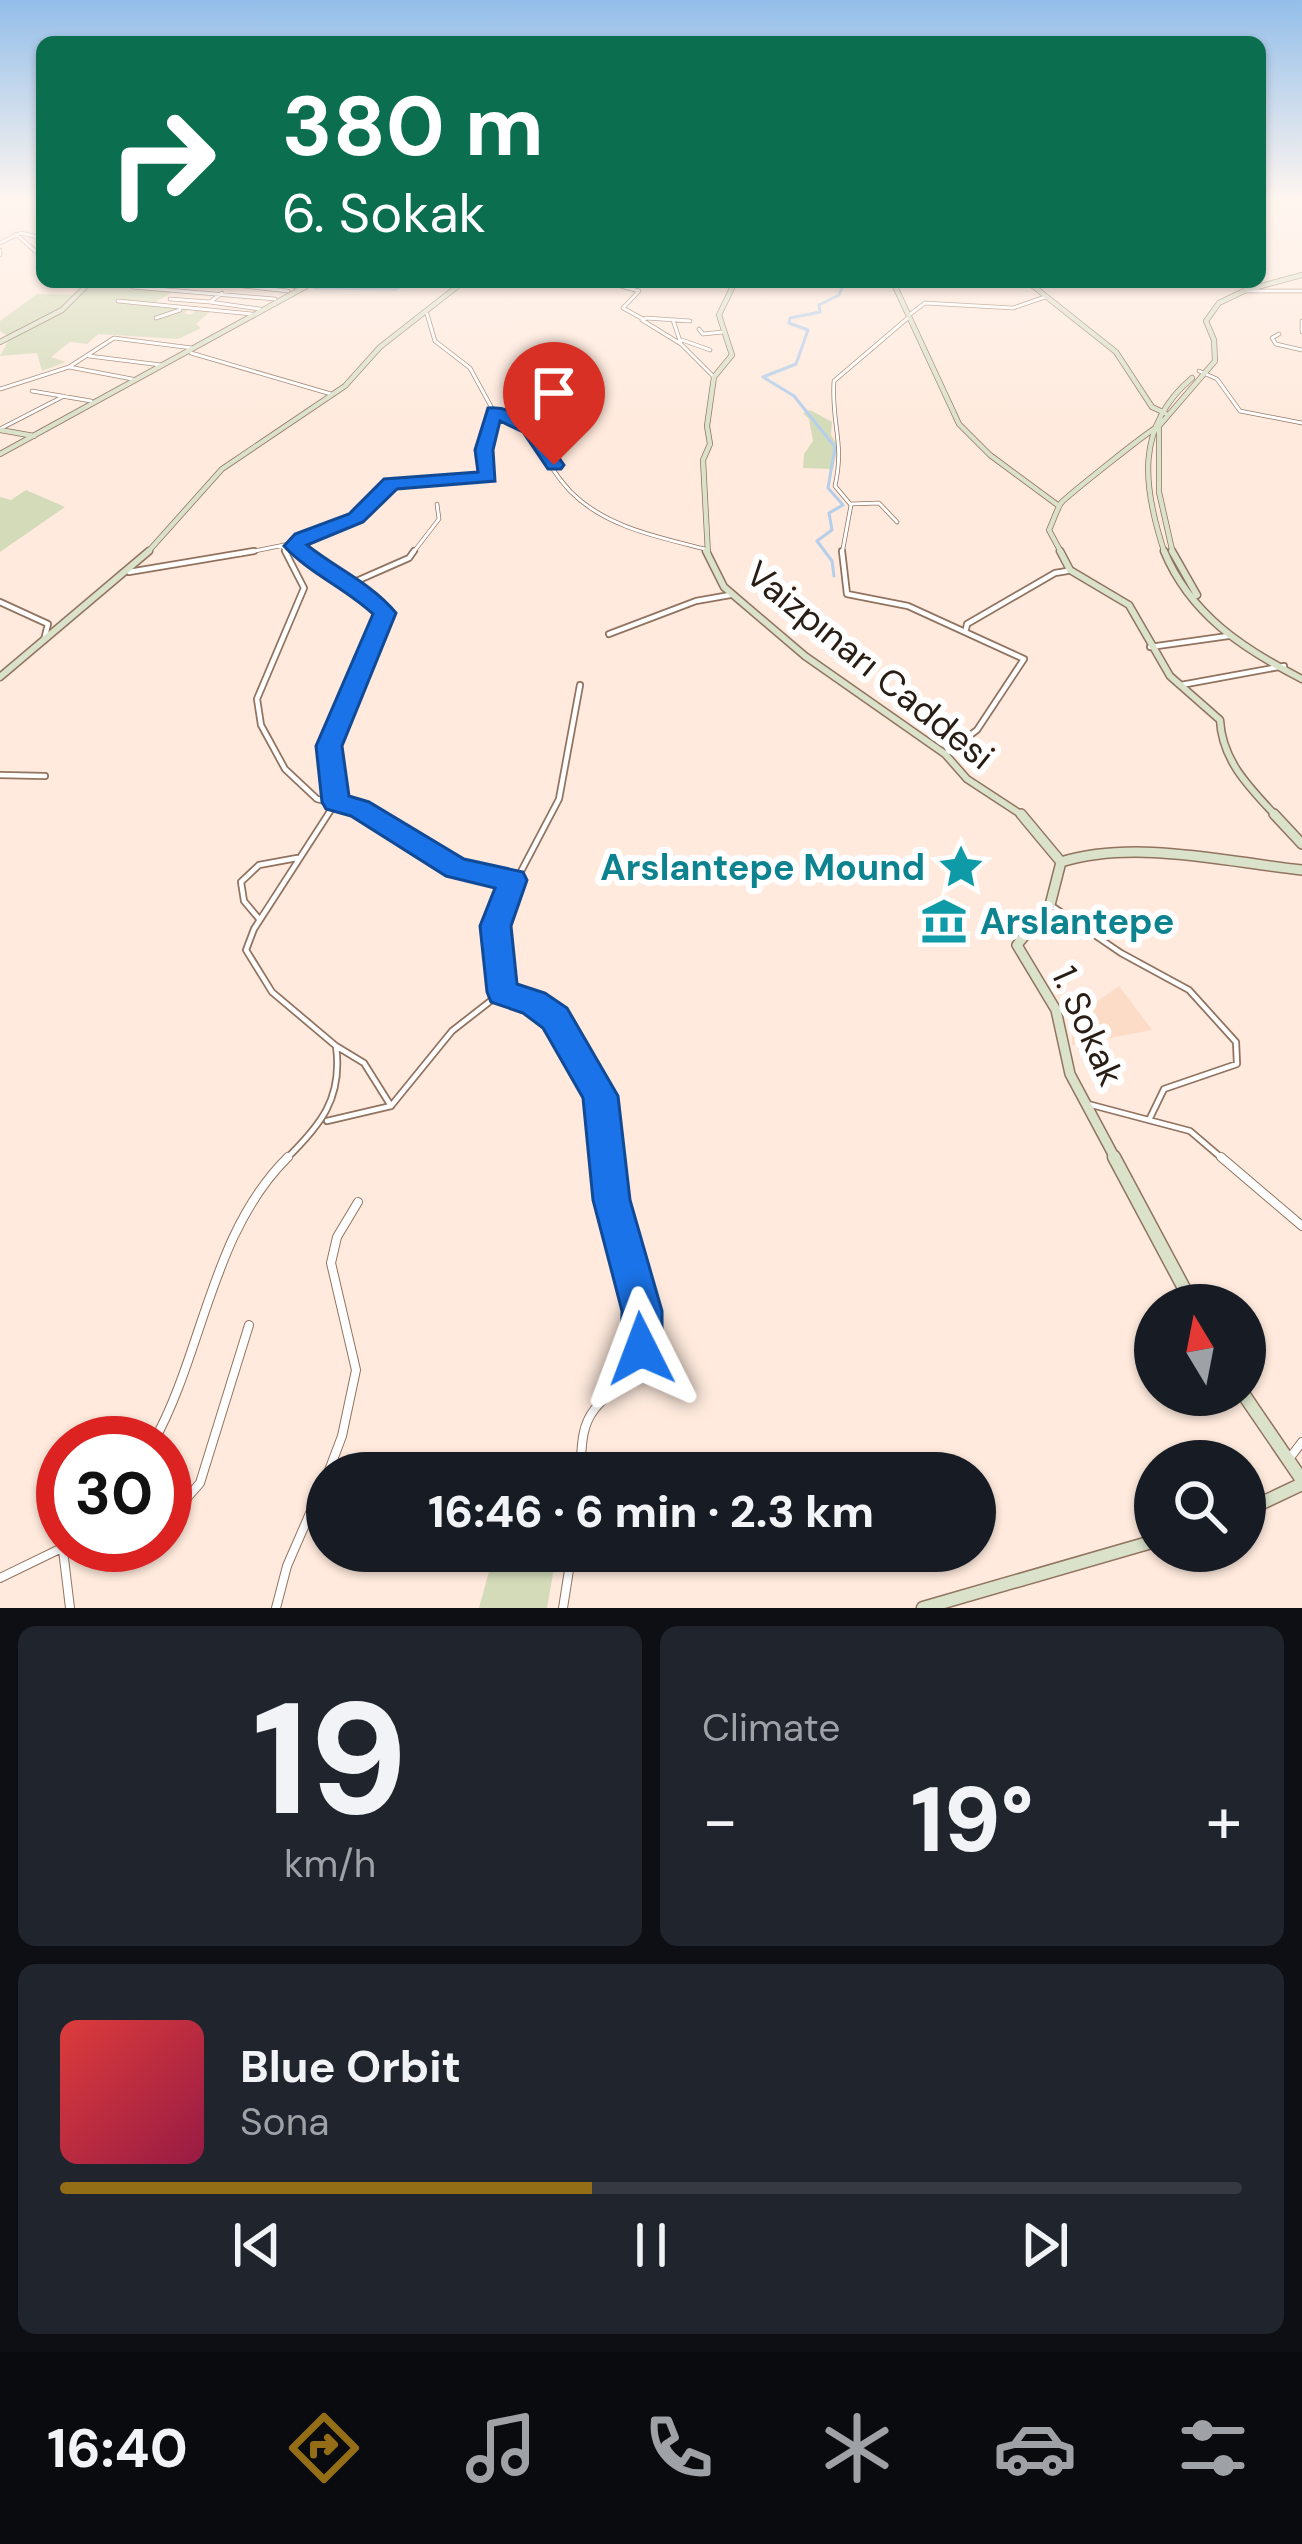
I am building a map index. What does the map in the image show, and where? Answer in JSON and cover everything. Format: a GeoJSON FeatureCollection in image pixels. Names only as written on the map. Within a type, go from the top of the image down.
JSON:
{"type":"FeatureCollection","features":[{"type":"Feature","properties":{"kind":"street"},"geometry":{"type":"LineString","coordinates":[[1266,285],[1302,275]]}},
{"type":"Feature","properties":{"kind":"street"},"geometry":{"type":"LineString","coordinates":[[0,342],[30,330],[86,288]]}},
{"type":"Feature","properties":{"kind":"street"},"geometry":{"type":"LineString","coordinates":[[148,288],[275,299]]}},
{"type":"Feature","properties":{"kind":"street"},"geometry":{"type":"LineString","coordinates":[[234,294],[242,288]]}},
{"type":"Feature","properties":{"kind":"street"},"geometry":{"type":"LineString","coordinates":[[263,288],[289,291]]}},
{"type":"Feature","properties":{"kind":"street"},"geometry":{"type":"LineString","coordinates":[[0,430],[31,435],[191,350],[294,288]]}},
{"type":"Feature","properties":{"kind":"street"},"geometry":{"type":"LineString","coordinates":[[0,451],[300,288]]}},
{"type":"Feature","properties":{"kind":"street"},"geometry":{"type":"LineString","coordinates":[[0,676],[129,572],[222,469],[349,382],[380,347],[456,288]]}},
{"type":"Feature","properties":{"kind":"street"},"geometry":{"type":"LineString","coordinates":[[628,288],[639,291],[623,308],[681,342],[694,353],[702,370],[714,377]]}},
{"type":"Feature","properties":{"kind":"street","name":"Vaizpınarı Caddesi"},"geometry":{"type":"LineString","coordinates":[[732,288],[719,315],[731,355],[714,377],[707,427],[710,444],[703,460],[709,520],[705,549],[730,595],[805,656],[945,754],[967,779],[1025,816],[1061,862]]}},
{"type":"Feature","properties":{"kind":"street"},"geometry":{"type":"LineString","coordinates":[[896,288],[959,424],[990,455],[1059,506]]}},
{"type":"Feature","properties":{"kind":"street"},"geometry":{"type":"LineString","coordinates":[[1035,288],[1123,357],[1144,385],[1152,407],[1163,412]]}},
{"type":"Feature","properties":{"kind":"street"},"geometry":{"type":"LineString","coordinates":[[1256,288],[1219,303],[1207,318],[1216,356],[1163,412],[1156,426],[1149,479],[1154,519],[1184,590],[1229,636],[1282,667]]}},
{"type":"Feature","properties":{"kind":"street"},"geometry":{"type":"LineString","coordinates":[[1246,291],[1302,291]]}},
{"type":"Feature","properties":{"kind":"street"},"geometry":{"type":"LineString","coordinates":[[211,302],[222,293]]}},
{"type":"Feature","properties":{"kind":"street"},"geometry":{"type":"LineString","coordinates":[[896,522],[879,503],[851,503],[835,486],[843,450],[834,434],[833,383],[922,304],[1013,308],[1045,297]]}},
{"type":"Feature","properties":{"kind":"street"},"geometry":{"type":"LineString","coordinates":[[170,299],[260,309]]}},
{"type":"Feature","properties":{"kind":"street"},"geometry":{"type":"LineString","coordinates":[[118,301],[252,314]]}},
{"type":"Feature","properties":{"kind":"street"},"geometry":{"type":"LineString","coordinates":[[156,318],[185,308]]}},
{"type":"Feature","properties":{"kind":"street"},"geometry":{"type":"LineString","coordinates":[[427,314],[436,343],[470,368],[494,412],[529,428],[568,488],[594,512],[636,530],[705,549]]}},
{"type":"Feature","properties":{"kind":"street"},"geometry":{"type":"LineString","coordinates":[[643,320],[691,321]]}},
{"type":"Feature","properties":{"kind":"street"},"geometry":{"type":"LineString","coordinates":[[673,320],[681,342]]}},
{"type":"Feature","properties":{"kind":"street"},"geometry":{"type":"LineString","coordinates":[[1302,321],[1302,332]]}},
{"type":"Feature","properties":{"kind":"street"},"geometry":{"type":"LineString","coordinates":[[699,329],[703,334],[723,332]]}},
{"type":"Feature","properties":{"kind":"street"},"geometry":{"type":"LineString","coordinates":[[1280,334],[1272,338],[1276,344],[1302,350]]}},
{"type":"Feature","properties":{"kind":"street"},"geometry":{"type":"LineString","coordinates":[[0,389],[69,368],[114,338],[191,350],[331,394]]}},
{"type":"Feature","properties":{"kind":"street"},"geometry":{"type":"LineString","coordinates":[[681,342],[710,350]]}},
{"type":"Feature","properties":{"kind":"street"},"geometry":{"type":"LineString","coordinates":[[89,356],[161,365]]}},
{"type":"Feature","properties":{"kind":"street"},"geometry":{"type":"LineString","coordinates":[[69,368],[132,380]]}},
{"type":"Feature","properties":{"kind":"street"},"geometry":{"type":"LineString","coordinates":[[1200,371],[1217,379],[1226,402],[1237,410],[1302,423]]}},
{"type":"Feature","properties":{"kind":"street"},"geometry":{"type":"LineString","coordinates":[[32,391],[91,401]]}},
{"type":"Feature","properties":{"kind":"street"},"geometry":{"type":"LineString","coordinates":[[0,430],[64,396]]}},
{"type":"Feature","properties":{"kind":"street"},"geometry":{"type":"LineString","coordinates":[[129,572],[175,568],[294,543],[356,518],[391,484],[488,477],[484,450],[494,412]]}},
{"type":"Feature","properties":{"kind":"street"},"geometry":{"type":"LineString","coordinates":[[1156,426],[1059,506],[1049,530],[1070,571],[1129,604],[1150,646],[1180,685],[1215,713],[1227,756],[1302,844]]}},
{"type":"Feature","properties":{"kind":"street"},"geometry":{"type":"LineString","coordinates":[[1156,426],[1161,520],[1191,589],[1249,648],[1302,677]]}},
{"type":"Feature","properties":{"kind":"street"},"geometry":{"type":"LineString","coordinates":[[851,503],[841,544],[848,594],[900,604],[966,629],[1025,660],[974,733],[945,754]]}},
{"type":"Feature","properties":{"kind":"street"},"geometry":{"type":"LineString","coordinates":[[352,583],[409,558],[439,519],[436,504]]}},
{"type":"Feature","properties":{"kind":"street"},"geometry":{"type":"LineString","coordinates":[[294,543],[381,607],[385,620],[329,746],[336,802],[260,920],[246,950],[258,978],[335,1046],[364,1063],[391,1106]]}},
{"type":"Feature","properties":{"kind":"street"},"geometry":{"type":"LineString","coordinates":[[282,545],[304,582],[304,593],[270,658],[257,704],[278,758],[314,796],[360,809],[456,868],[513,880]]}},
{"type":"Feature","properties":{"kind":"street"},"geometry":{"type":"LineString","coordinates":[[966,629],[967,624],[1049,576],[1070,571]]}},
{"type":"Feature","properties":{"kind":"street"},"geometry":{"type":"LineString","coordinates":[[609,634],[696,601],[730,595]]}},
{"type":"Feature","properties":{"kind":"street"},"geometry":{"type":"LineString","coordinates":[[0,602],[42,618],[48,625],[44,640]]}},
{"type":"Feature","properties":{"kind":"street"},"geometry":{"type":"LineString","coordinates":[[1150,646],[1229,636]]}},
{"type":"Feature","properties":{"kind":"street"},"geometry":{"type":"LineString","coordinates":[[1180,685],[1282,667]]}},
{"type":"Feature","properties":{"kind":"street"},"geometry":{"type":"LineString","coordinates":[[502,992],[496,926],[513,880],[545,831],[559,799],[580,686]]}},
{"type":"Feature","properties":{"kind":"street"},"geometry":{"type":"LineString","coordinates":[[0,775],[45,776]]}},
{"type":"Feature","properties":{"kind":"street"},"geometry":{"type":"LineString","coordinates":[[1061,862],[1078,854],[1108,853],[1302,870]]}},
{"type":"Feature","properties":{"kind":"street"},"geometry":{"type":"LineString","coordinates":[[260,920],[244,901],[243,878],[266,862],[299,858]]}},
{"type":"Feature","properties":{"kind":"street","name":"1. Sokak"},"geometry":{"type":"LineString","coordinates":[[1061,862],[1050,905],[1018,950],[1052,1000],[1065,1060],[1182,1284]]}},
{"type":"Feature","properties":{"kind":"street"},"geometry":{"type":"LineString","coordinates":[[1050,905],[1121,953],[1183,984],[1235,1042],[1240,1055],[1237,1064],[1164,1089],[1150,1118]]}},
{"type":"Feature","properties":{"kind":"street"},"geometry":{"type":"LineString","coordinates":[[325,1121],[391,1106],[452,1031],[502,992]]}},
{"type":"Feature","properties":{"kind":"street"},"geometry":{"type":"LineString","coordinates":[[502,992],[534,1003],[555,1018],[596,1086],[603,1106],[611,1200],[642,1311],[641,1349],[632,1372],[589,1420],[582,1452]]}},
{"type":"Feature","properties":{"kind":"street"},"geometry":{"type":"LineString","coordinates":[[166,1416],[191,1367],[249,1205],[325,1121],[336,1093],[335,1046]]}},
{"type":"Feature","properties":{"kind":"street"},"geometry":{"type":"LineString","coordinates":[[1088,1104],[1190,1130],[1302,1226]]}},
{"type":"Feature","properties":{"kind":"street"},"geometry":{"type":"LineString","coordinates":[[336,1452],[356,1370],[331,1263],[337,1237],[358,1202]]}},
{"type":"Feature","properties":{"kind":"street"},"geometry":{"type":"LineString","coordinates":[[192,1492],[200,1483],[249,1325]]}},
{"type":"Feature","properties":{"kind":"street"},"geometry":{"type":"LineString","coordinates":[[1258,1416],[1302,1482],[1266,1500]]}},
{"type":"Feature","properties":{"kind":"street"},"geometry":{"type":"LineString","coordinates":[[1288,1460],[1302,1442]]}},
{"type":"Feature","properties":{"kind":"street"},"geometry":{"type":"LineString","coordinates":[[276,1608],[306,1522]]}},
{"type":"Feature","properties":{"kind":"street"},"geometry":{"type":"LineString","coordinates":[[922,1608],[1134,1547]]}},
{"type":"Feature","properties":{"kind":"street"},"geometry":{"type":"LineString","coordinates":[[0,1578],[36,1561]]}},
{"type":"Feature","properties":{"kind":"street"},"geometry":{"type":"LineString","coordinates":[[68,1572],[70,1608]]}},
{"type":"Feature","properties":{"kind":"street"},"geometry":{"type":"LineString","coordinates":[[562,1608],[568,1572]]}},
{"type":"Feature","properties":{"kind":"shaded area"},"geometry":{"type":"Polygon","coordinates":[[[1119,986],[1152,1030],[1072,1045],[1072,1019],[1119,986]]]}},
{"type":"Feature","properties":{"kind":"green space"},"geometry":{"type":"Polygon","coordinates":[[[88,288],[156,288],[176,290],[153,304],[192,308],[184,313],[190,315],[198,309],[212,310],[196,324],[201,328],[178,339],[98,334],[87,344],[70,342],[51,357],[66,362],[42,371],[37,353],[0,356],[10,338],[0,331],[0,321],[37,294],[75,295],[74,300],[88,288]]]}},
{"type":"Feature","properties":{"kind":"green space"},"geometry":{"type":"Polygon","coordinates":[[[810,410],[832,422],[831,435],[838,446],[833,469],[803,468],[804,454],[813,441],[809,419],[803,413],[810,410]]]}},
{"type":"Feature","properties":{"kind":"green space"},"geometry":{"type":"Polygon","coordinates":[[[26,490],[65,507],[0,552],[0,497],[11,500],[26,490]]]}},
{"type":"Feature","properties":{"kind":"green space"},"geometry":{"type":"Polygon","coordinates":[[[489,1572],[553,1572],[547,1608],[479,1608],[489,1572]]]}},
{"type":"Feature","properties":{"kind":"waterway"},"geometry":{"type":"LineString","coordinates":[[314,288],[398,288]]}},
{"type":"Feature","properties":{"kind":"waterway"},"geometry":{"type":"LineString","coordinates":[[834,576],[832,561],[817,541],[832,530],[829,513],[843,505],[828,488],[835,447],[794,396],[763,377],[796,364],[808,330],[789,323],[790,318],[820,312],[819,305],[839,295],[842,288]]}},
{"type":"Feature","properties":{"kind":"place","name":"Arslantepe Mound"},"geometry":{"type":"Point","coordinates":[961,867]}},
{"type":"Feature","properties":{"kind":"place","name":"Arslantepe"},"geometry":{"type":"Point","coordinates":[944,921]}},
{"type":"Feature","properties":{"kind":"route"},"geometry":{"type":"LineString","coordinates":[[554,465],[529,428],[494,412],[484,450],[488,477],[391,484],[356,518],[302,538],[294,546],[335,577],[352,583],[385,613],[329,746],[336,802],[360,809],[456,868],[513,880],[496,926],[502,992],[534,1003],[555,1018],[600,1096],[611,1200],[621,1221],[642,1311],[641,1349]]}}]}
